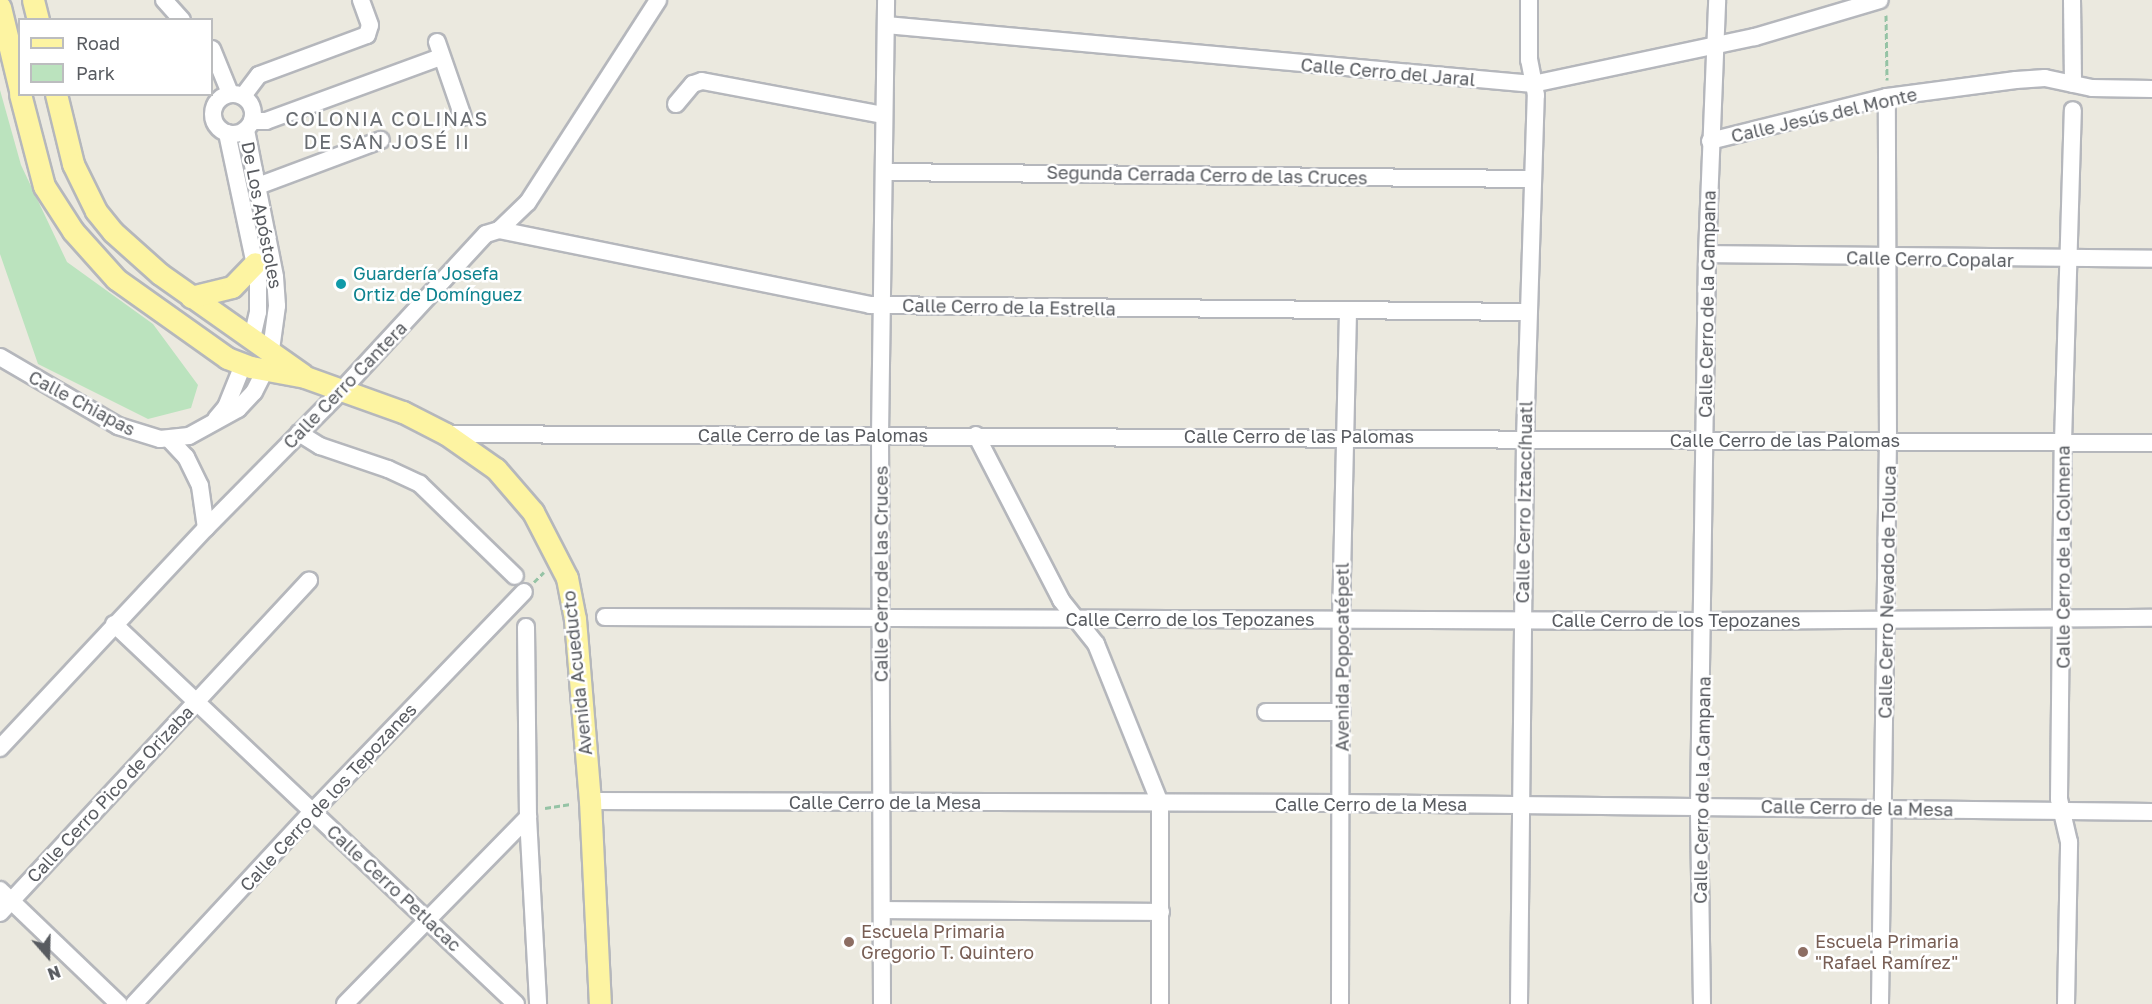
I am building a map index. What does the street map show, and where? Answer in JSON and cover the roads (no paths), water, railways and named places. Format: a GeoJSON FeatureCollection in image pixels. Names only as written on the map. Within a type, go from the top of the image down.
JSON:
{"type":"FeatureCollection","features":[{"type":"Feature","properties":{"kind":"main road"},"geometry":{"type":"LineString","coordinates":[[33,0],[38,18]]}},
{"type":"Feature","properties":{"kind":"main road","name":"Avenida Acueducto"},"geometry":{"type":"LineString","coordinates":[[0,7],[18,84]]}},
{"type":"Feature","properties":{"kind":"main road","name":"Avenida Acueducto"},"geometry":{"type":"LineString","coordinates":[[21,96],[44,186],[92,255],[174,323],[243,365],[268,360],[340,392],[403,412],[446,434],[496,469],[519,495],[558,558],[575,619],[590,801],[600,1004]]}},
{"type":"Feature","properties":{"kind":"main road"},"geometry":{"type":"LineString","coordinates":[[56,96],[73,164],[96,211],[132,251],[191,297],[252,337],[268,360]]}},
{"type":"Feature","properties":{"kind":"main road"},"geometry":{"type":"LineString","coordinates":[[191,297],[232,287],[255,263]]}},
{"type":"Feature","properties":{"kind":"main road","name":"De Los Apóstoles"},"geometry":{"type":"LineString","coordinates":[[243,365],[252,337]]}},
{"type":"Feature","properties":{"kind":"street"},"geometry":{"type":"LineString","coordinates":[[164,0],[180,18]]}},
{"type":"Feature","properties":{"kind":"street"},"geometry":{"type":"LineString","coordinates":[[361,0],[370,25],[367,35],[259,75],[237,95],[219,99],[213,109],[217,126],[227,133],[266,121],[439,49],[463,117]]}},
{"type":"Feature","properties":{"kind":"street","name":"Calle Cerro Cantera"},"geometry":{"type":"LineString","coordinates":[[0,748],[114,624],[340,392],[486,234],[499,230],[546,179],[658,0]]}},
{"type":"Feature","properties":{"kind":"street","name":"Calle Cerro de las Cruces"},"geometry":{"type":"LineString","coordinates":[[882,1004],[880,436],[886,0]]}},
{"type":"Feature","properties":{"kind":"street","name":"Calle Cerro Iztaccíhuatl"},"geometry":{"type":"LineString","coordinates":[[1519,1004],[1524,439],[1530,179],[1535,107],[1529,0]]}},
{"type":"Feature","properties":{"kind":"street","name":"Calle Cerro de la Campana"},"geometry":{"type":"LineString","coordinates":[[1702,1004],[1700,806],[1707,254],[1717,0]]}},
{"type":"Feature","properties":{"kind":"street"},"geometry":{"type":"LineString","coordinates":[[2072,0],[2073,84]]}},
{"type":"Feature","properties":{"kind":"street","name":"Calle Cerro del Jaral"},"geometry":{"type":"LineString","coordinates":[[886,25],[1533,84],[1766,35],[1883,5]]}},
{"type":"Feature","properties":{"kind":"street"},"geometry":{"type":"LineString","coordinates":[[213,51],[237,95],[252,106],[249,126]]}},
{"type":"Feature","properties":{"kind":"street","name":"Calle Jesús del Monte"},"geometry":{"type":"LineString","coordinates":[[1710,141],[1887,97],[2016,80],[2045,78],[2073,84],[2152,89]]}},
{"type":"Feature","properties":{"kind":"street"},"geometry":{"type":"LineString","coordinates":[[676,104],[697,82],[884,115]]}},
{"type":"Feature","properties":{"kind":"street","name":"Calle Cerro Nevado de Toluca"},"geometry":{"type":"LineString","coordinates":[[1880,1004],[1887,620],[1887,97]]}},
{"type":"Feature","properties":{"kind":"street","name":"Calle Cerro de la Colmena"},"geometry":{"type":"LineString","coordinates":[[2066,1004],[2068,842],[2061,812],[2064,618],[2063,442],[2073,110]]}},
{"type":"Feature","properties":{"kind":"street","name":"De Los Apóstoles"},"geometry":{"type":"LineString","coordinates":[[249,126],[277,293],[268,360]]}},
{"type":"Feature","properties":{"kind":"street","name":"De Los Apóstoles"},"geometry":{"type":"LineString","coordinates":[[227,133],[255,263],[260,298],[252,337]]}},
{"type":"Feature","properties":{"kind":"street"},"geometry":{"type":"LineString","coordinates":[[258,186],[381,140]]}},
{"type":"Feature","properties":{"kind":"street","name":"Segunda Cerrada Cerro de las Cruces"},"geometry":{"type":"LineString","coordinates":[[884,172],[1530,179]]}},
{"type":"Feature","properties":{"kind":"street","name":"Calle Cerro de la Estrella"},"geometry":{"type":"LineString","coordinates":[[499,230],[882,306],[1527,312]]}},
{"type":"Feature","properties":{"kind":"street","name":"Calle Cerro Copalar"},"geometry":{"type":"LineString","coordinates":[[1707,254],[1887,259],[2152,260]]}},
{"type":"Feature","properties":{"kind":"street","name":"Avenida Popocatépetl"},"geometry":{"type":"LineString","coordinates":[[1340,1004],[1343,436],[1348,311]]}},
{"type":"Feature","properties":{"kind":"street","name":"Calle Chiapas"},"geometry":{"type":"LineString","coordinates":[[0,357],[118,426],[169,439]]}},
{"type":"Feature","properties":{"kind":"street"},"geometry":{"type":"LineString","coordinates":[[206,528],[200,486],[186,457],[169,439],[212,425],[249,398],[268,360]]}},
{"type":"Feature","properties":{"kind":"street"},"geometry":{"type":"LineString","coordinates":[[212,425],[226,407],[243,365]]}},
{"type":"Feature","properties":{"kind":"street"},"geometry":{"type":"LineString","coordinates":[[299,433],[320,446],[388,469],[420,484],[515,576]]}},
{"type":"Feature","properties":{"kind":"street","name":"Calle Cerro de las Palomas"},"geometry":{"type":"LineString","coordinates":[[446,434],[1343,436],[2152,443]]}},
{"type":"Feature","properties":{"kind":"street"},"geometry":{"type":"LineString","coordinates":[[976,435],[1061,600],[1079,619],[1096,644],[1160,803],[1160,1004]]}},
{"type":"Feature","properties":{"kind":"street","name":"Calle Cerro Pico de Orizaba"},"geometry":{"type":"LineString","coordinates":[[4,901],[196,702],[309,580]]}},
{"type":"Feature","properties":{"kind":"street","name":"Calle Cerro de los Tepozanes"},"geometry":{"type":"LineString","coordinates":[[134,1004],[313,811],[524,592]]}},
{"type":"Feature","properties":{"kind":"street","name":"Calle Cerro de los Tepozanes"},"geometry":{"type":"LineString","coordinates":[[605,617],[1704,621],[2018,621],[2064,618],[2152,618]]}},
{"type":"Feature","properties":{"kind":"street","name":"Calle Cerro Petlacac"},"geometry":{"type":"LineString","coordinates":[[114,624],[427,917],[516,1004]]}},
{"type":"Feature","properties":{"kind":"street"},"geometry":{"type":"LineString","coordinates":[[526,627],[528,817],[538,1004]]}},
{"type":"Feature","properties":{"kind":"street"},"geometry":{"type":"LineString","coordinates":[[1266,712],[1342,712]]}},
{"type":"Feature","properties":{"kind":"street","name":"Calle Cerro de la Mesa"},"geometry":{"type":"LineString","coordinates":[[590,801],[1341,803],[2152,812]]}},
{"type":"Feature","properties":{"kind":"street"},"geometry":{"type":"LineString","coordinates":[[345,1004],[427,917],[528,817]]}},
{"type":"Feature","properties":{"kind":"street"},"geometry":{"type":"LineString","coordinates":[[4,901],[119,1004]]}},
{"type":"Feature","properties":{"kind":"street"},"geometry":{"type":"LineString","coordinates":[[883,910],[1161,912]]}},
{"type":"Feature","properties":{"kind":"place","name":"Guardería Josefa Ortiz de Domínguez"},"geometry":{"type":"Point","coordinates":[341,284]}},
{"type":"Feature","properties":{"kind":"place","name":"Escuela Primaria Gregorio T. Quintero"},"geometry":{"type":"Point","coordinates":[849,942]}},
{"type":"Feature","properties":{"kind":"place","name":"Escuela Primaria \"Rafael Ramírez\""},"geometry":{"type":"Point","coordinates":[1803,952]}},
{"type":"Feature","properties":{"kind":"district","name":"COLONIA COLINAS DE SAN JOSÉ II"},"geometry":{"type":"Point","coordinates":[387,130]}}]}
